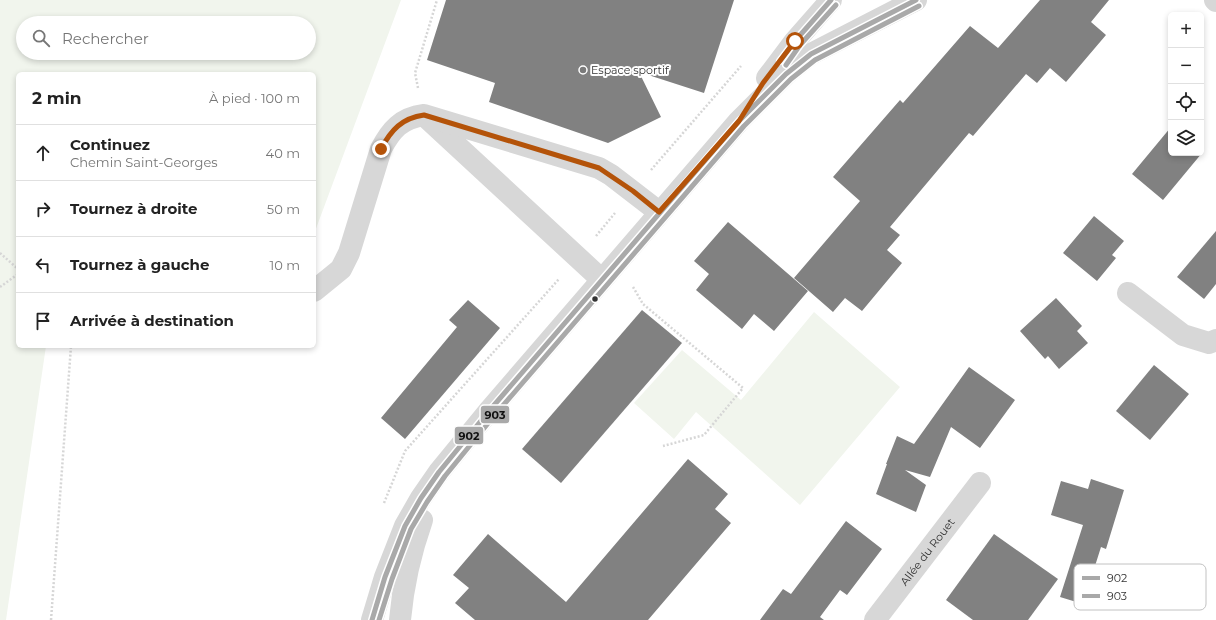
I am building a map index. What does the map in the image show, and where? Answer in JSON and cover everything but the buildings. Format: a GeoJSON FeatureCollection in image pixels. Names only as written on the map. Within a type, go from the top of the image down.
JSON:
{"type":"FeatureCollection","features":[{"type":"Feature","properties":{"kind":"street"},"geometry":{"type":"LineString","coordinates":[[739,121],[768,77],[795,41],[831,0]]}},
{"type":"Feature","properties":{"kind":"street"},"geometry":{"type":"LineString","coordinates":[[372,620],[385,577],[405,526],[421,498],[439,472],[489,411],[659,212],[739,121],[781,78],[810,54],[916,0]]}},
{"type":"Feature","properties":{"kind":"street"},"geometry":{"type":"LineString","coordinates":[[424,115],[601,280]]}},
{"type":"Feature","properties":{"kind":"street"},"geometry":{"type":"LineString","coordinates":[[316,289],[341,269],[349,253],[381,149],[388,136],[405,120],[413,116],[424,115],[599,168],[627,187],[659,212]]}},
{"type":"Feature","properties":{"kind":"street"},"geometry":{"type":"LineString","coordinates":[[1128,293],[1183,335],[1209,343],[1216,340]]}},
{"type":"Feature","properties":{"kind":"street"},"geometry":{"type":"LineString","coordinates":[[400,620],[408,563],[439,472]]}},
{"type":"Feature","properties":{"kind":"street","name":"Allée du Rouet"},"geometry":{"type":"LineString","coordinates":[[875,620],[980,482]]}},
{"type":"Feature","properties":{"kind":"path"},"geometry":{"type":"LineString","coordinates":[[424,115],[414,73],[437,0]]}},
{"type":"Feature","properties":{"kind":"path"},"geometry":{"type":"LineString","coordinates":[[0,253],[16,266]]}},
{"type":"Feature","properties":{"kind":"path"},"geometry":{"type":"LineString","coordinates":[[618,261],[643,304],[743,388],[704,435],[663,446]]}},
{"type":"Feature","properties":{"kind":"path"},"geometry":{"type":"LineString","coordinates":[[0,287],[16,275]]}},
{"type":"Feature","properties":{"kind":"path"},"geometry":{"type":"LineString","coordinates":[[51,620],[70,348]]}},
{"type":"Feature","properties":{"kind":"shaded area"},"geometry":{"type":"Polygon","coordinates":[[[0,0],[401,0],[316,229],[316,72],[16,72],[16,348],[46,348],[6,620],[0,620],[0,0]]]}},
{"type":"Feature","properties":{"kind":"shaded area"},"geometry":{"type":"Polygon","coordinates":[[[814,312],[900,387],[800,505],[696,412],[674,439],[634,403],[682,350],[741,400],[814,312]]]}},
{"type":"Feature","properties":{"kind":"transit line","name":"902"},"geometry":{"type":"LineString","coordinates":[[780,61],[795,41],[831,0]]}},
{"type":"Feature","properties":{"kind":"transit line","name":"902"},"geometry":{"type":"LineString","coordinates":[[372,620],[385,577],[405,526],[421,498],[439,472],[489,411],[739,121],[786,74],[811,54],[916,0]]}},
{"type":"Feature","properties":{"kind":"transit line","name":"903"},"geometry":{"type":"LineString","coordinates":[[786,65],[800,45],[836,5]]}},
{"type":"Feature","properties":{"kind":"transit line","name":"903"},"geometry":{"type":"LineString","coordinates":[[379,620],[392,579],[411,529],[445,476],[494,416],[744,126],[791,79],[815,60],[919,6]]}},
{"type":"Feature","properties":{"kind":"place","name":"Espace sportif"},"geometry":{"type":"Point","coordinates":[583,70]}},
{"type":"Feature","properties":{"kind":"route"},"geometry":{"type":"LineString","coordinates":[[381,149],[388,136],[405,120],[413,116],[424,115],[599,168],[633,191],[659,212],[739,121],[763,83],[795,41]]}}]}
